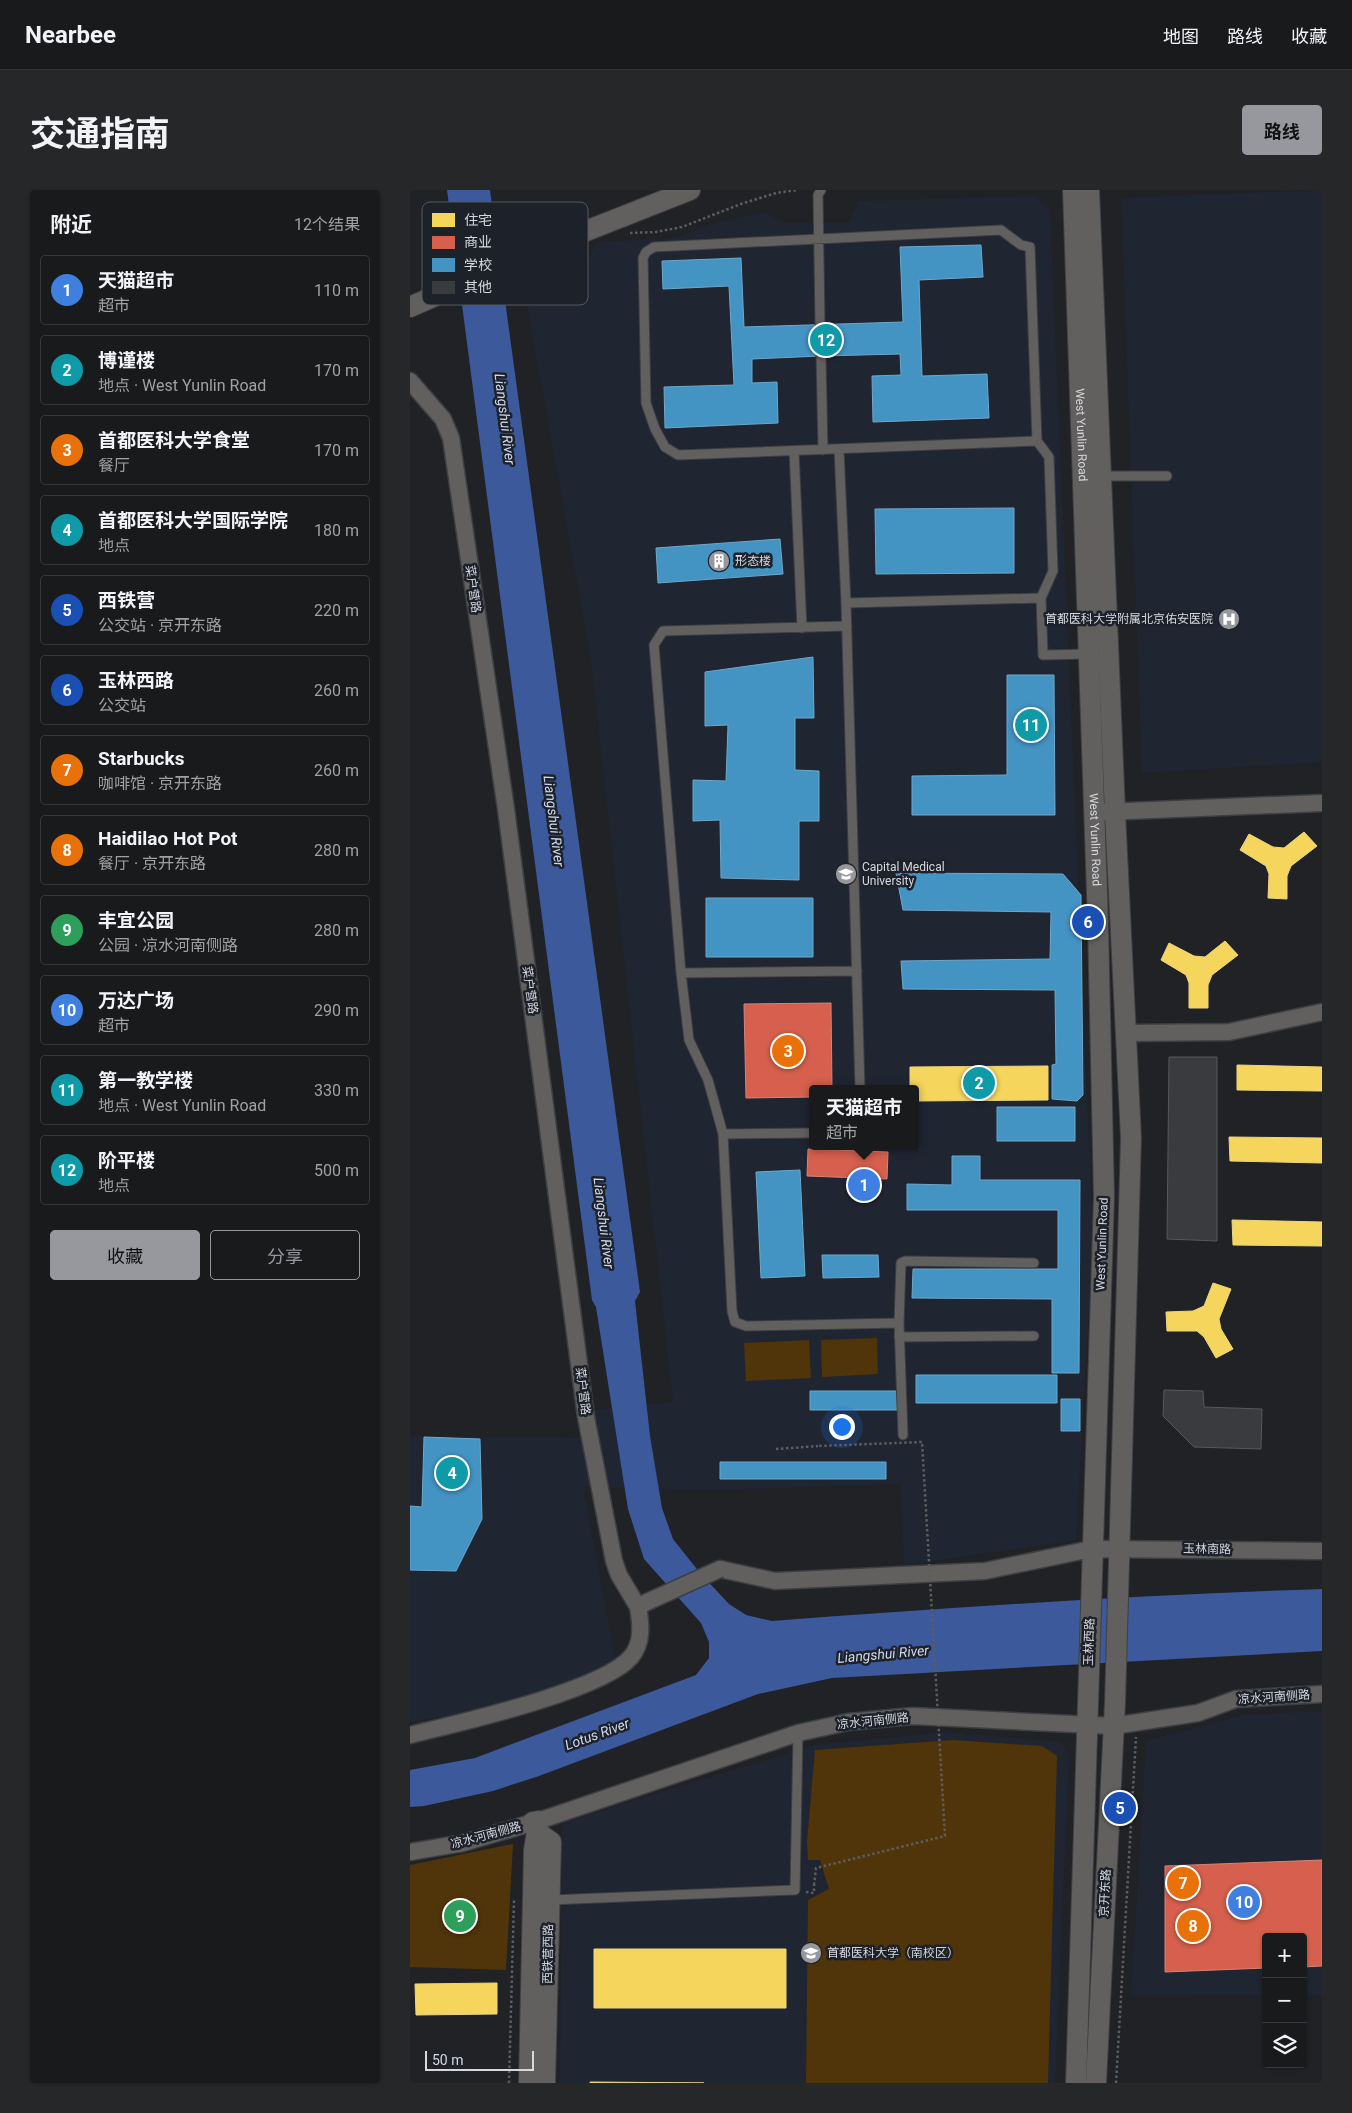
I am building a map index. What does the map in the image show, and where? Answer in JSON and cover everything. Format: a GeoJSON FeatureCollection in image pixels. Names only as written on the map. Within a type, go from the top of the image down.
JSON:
{"type":"FeatureCollection","features":[{"type":"Feature","properties":{"kind":"street"},"geometry":{"type":"LineString","coordinates":[[588,230],[690,190]]}},
{"type":"Feature","properties":{"kind":"street","name":"West Yunlin Road"},"geometry":{"type":"LineString","coordinates":[[1073,190],[1094,812],[1104,1197],[1090,1578]]}},
{"type":"Feature","properties":{"kind":"street","name":"West Yunlin Road"},"geometry":{"type":"LineString","coordinates":[[1089,190],[1115,812],[1131,1138],[1115,1703]]}},
{"type":"Feature","properties":{"kind":"street"},"geometry":{"type":"LineString","coordinates":[[410,307],[422,302]]}},
{"type":"Feature","properties":{"kind":"street","name":"菜户营路"},"geometry":{"type":"LineString","coordinates":[[410,380],[443,419],[451,438],[507,819],[586,1417],[609,1544],[619,1575],[643,1604],[642,1630],[632,1655],[620,1669],[590,1683],[492,1714],[410,1735]]}},
{"type":"Feature","properties":{"kind":"street"},"geometry":{"type":"LineString","coordinates":[[1094,812],[1322,803]]}},
{"type":"Feature","properties":{"kind":"street"},"geometry":{"type":"LineString","coordinates":[[1127,1033],[1229,1032],[1322,1012]]}},
{"type":"Feature","properties":{"kind":"street","name":"玉林南路"},"geometry":{"type":"LineString","coordinates":[[643,1604],[720,1569],[775,1581],[985,1571],[1091,1549],[1322,1551]]}},
{"type":"Feature","properties":{"kind":"street","name":"玉林西路"},"geometry":{"type":"LineString","coordinates":[[1087,1715],[1090,1578]]}},
{"type":"Feature","properties":{"kind":"street","name":"凉水河南侧路"},"geometry":{"type":"LineString","coordinates":[[410,1852],[463,1843],[536,1825],[798,1733],[848,1722],[913,1716],[1087,1715],[1113,1726],[1198,1712],[1236,1699],[1322,1694]]}},
{"type":"Feature","properties":{"kind":"street","name":"京开东路"},"geometry":{"type":"LineString","coordinates":[[1096,2083],[1115,1703]]}},
{"type":"Feature","properties":{"kind":"street","name":"京开东路"},"geometry":{"type":"LineString","coordinates":[[1076,2083],[1085,1844],[1087,1715]]}},
{"type":"Feature","properties":{"kind":"street","name":"西铁营西路"},"geometry":{"type":"LineString","coordinates":[[536,1825],[551,1842],[546,2083]]}},
{"type":"Feature","properties":{"kind":"street","name":"西铁营西路"},"geometry":{"type":"LineString","coordinates":[[529,2083],[536,1825]]}},
{"type":"Feature","properties":{"kind":"lane"},"geometry":{"type":"LineString","coordinates":[[820,324],[818,195],[821,190]]}},
{"type":"Feature","properties":{"kind":"lane"},"geometry":{"type":"LineString","coordinates":[[1037,441],[678,455],[665,447],[655,429],[646,403],[643,258],[646,252],[654,248],[1001,230],[1021,245],[1030,247],[1037,441],[1049,457],[1053,571],[1041,598],[1043,655],[1088,654]]}},
{"type":"Feature","properties":{"kind":"lane"},"geometry":{"type":"LineString","coordinates":[[821,356],[823,450]]}},
{"type":"Feature","properties":{"kind":"lane"},"geometry":{"type":"LineString","coordinates":[[839,450],[847,626],[860,1085]]}},
{"type":"Feature","properties":{"kind":"lane"},"geometry":{"type":"LineString","coordinates":[[794,451],[802,628]]}},
{"type":"Feature","properties":{"kind":"lane"},"geometry":{"type":"LineString","coordinates":[[1102,476],[1167,476]]}},
{"type":"Feature","properties":{"kind":"lane"},"geometry":{"type":"LineString","coordinates":[[846,603],[1041,598]]}},
{"type":"Feature","properties":{"kind":"lane"},"geometry":{"type":"LineString","coordinates":[[847,626],[663,631],[654,645],[681,973],[690,1040],[708,1080],[723,1134],[732,1311],[735,1322],[746,1326],[899,1323]]}},
{"type":"Feature","properties":{"kind":"lane"},"geometry":{"type":"LineString","coordinates":[[681,973],[857,971]]}},
{"type":"Feature","properties":{"kind":"lane"},"geometry":{"type":"LineString","coordinates":[[723,1134],[809,1133]]}},
{"type":"Feature","properties":{"kind":"lane"},"geometry":{"type":"LineString","coordinates":[[904,1435],[899,1337],[901,1264],[905,1261],[1034,1262]]}},
{"type":"Feature","properties":{"kind":"lane"},"geometry":{"type":"LineString","coordinates":[[899,1337],[1034,1336]]}},
{"type":"Feature","properties":{"kind":"lane"},"geometry":{"type":"LineString","coordinates":[[550,1900],[795,1890],[798,1733]]}},
{"type":"Feature","properties":{"kind":"path"},"geometry":{"type":"LineString","coordinates":[[626,233],[656,232],[682,227],[741,204],[776,193],[797,190]]}},
{"type":"Feature","properties":{"kind":"path"},"geometry":{"type":"LineString","coordinates":[[776,1449],[922,1442],[945,1836],[816,1868],[814,1893]]}},
{"type":"Feature","properties":{"kind":"path"},"geometry":{"type":"LineString","coordinates":[[931,1728],[940,1727]]}},
{"type":"Feature","properties":{"kind":"path"},"geometry":{"type":"LineString","coordinates":[[1116,2083],[1136,1733]]}},
{"type":"Feature","properties":{"kind":"path"},"geometry":{"type":"LineString","coordinates":[[509,2083],[514,1897]]}},
{"type":"Feature","properties":{"kind":"shaded area","name":"首都医科大学附属北京佑安医院"},"geometry":{"type":"Polygon","coordinates":[[[1322,190],[1322,762],[1142,773],[1121,198],[1322,190]]]}},
{"type":"Feature","properties":{"kind":"shaded area","name":"Capital Medical University"},"geometry":{"type":"Polygon","coordinates":[[[1035,196],[1050,210],[1093,1238],[1076,1540],[904,1565],[901,1484],[713,1490],[583,1487],[616,1663],[551,1691],[463,1713],[410,1722],[410,1436],[592,1438],[593,1410],[673,1402],[591,660],[527,305],[588,305],[588,259],[597,242],[675,238],[712,224],[765,212],[784,223],[849,223],[858,201],[1035,196]]]}},
{"type":"Feature","properties":{"kind":"shaded area"},"geometry":{"type":"Polygon","coordinates":[[[877,1338],[878,1374],[822,1377],[821,1340],[877,1338]]]}},
{"type":"Feature","properties":{"kind":"shaded area"},"geometry":{"type":"Polygon","coordinates":[[[809,1340],[811,1378],[746,1381],[744,1343],[809,1340]]]}},
{"type":"Feature","properties":{"kind":"shaded area"},"geometry":{"type":"Polygon","coordinates":[[[1322,1711],[1322,1995],[1307,1995],[1307,1933],[1262,1933],[1262,1995],[1131,1996],[1146,1741],[1242,1715],[1322,1711]]]}},
{"type":"Feature","properties":{"kind":"shaded area","name":"首都医科大学（南校区）"},"geometry":{"type":"Polygon","coordinates":[[[946,1732],[1061,1742],[1069,1756],[1055,2083],[560,2083],[562,1823],[814,1745],[946,1732]]]}},
{"type":"Feature","properties":{"kind":"shaded area"},"geometry":{"type":"Polygon","coordinates":[[[953,1740],[1042,1746],[1057,1756],[1048,2083],[806,2083],[808,1900],[829,1889],[820,1860],[808,1860],[807,1842],[815,1750],[953,1740]]]}},
{"type":"Feature","properties":{"kind":"shaded area"},"geometry":{"type":"Polygon","coordinates":[[[513,1844],[506,1970],[410,1967],[410,1865],[513,1844]]]}},
{"type":"Feature","properties":{"kind":"water"},"geometry":{"type":"Polygon","coordinates":[[[447,190],[490,190],[492,202],[449,202],[447,190]]]}},
{"type":"Feature","properties":{"kind":"water"},"geometry":{"type":"Polygon","coordinates":[[[462,305],[506,305],[640,1292],[635,1301],[650,1436],[662,1508],[673,1539],[700,1573],[729,1604],[746,1615],[772,1621],[1047,1602],[1322,1589],[1322,1651],[832,1678],[758,1694],[539,1776],[493,1791],[424,1806],[410,1807],[410,1770],[475,1758],[696,1675],[709,1658],[709,1642],[701,1623],[644,1559],[628,1509],[596,1307],[592,1300],[462,305]]]}},
{"type":"Feature","properties":{"kind":"building: 住宅"},"geometry":{"type":"Polygon","coordinates":[[[1304,832],[1317,846],[1291,866],[1287,876],[1287,899],[1268,898],[1269,874],[1266,866],[1240,850],[1249,834],[1273,847],[1284,848],[1304,832]]]}},
{"type":"Feature","properties":{"kind":"building: 住宅"},"geometry":{"type":"Polygon","coordinates":[[[1225,941],[1238,955],[1212,975],[1208,985],[1208,1008],[1189,1008],[1189,983],[1186,975],[1161,960],[1169,943],[1194,956],[1205,957],[1225,941]]]}},
{"type":"Feature","properties":{"kind":"building: 住宅"},"geometry":{"type":"Polygon","coordinates":[[[1237,1065],[1322,1067],[1322,1091],[1237,1090],[1237,1065]]]}},
{"type":"Feature","properties":{"kind":"building: 住宅"},"geometry":{"type":"Polygon","coordinates":[[[1048,1066],[1048,1100],[919,1101],[919,1085],[910,1085],[910,1067],[1048,1066]]]}},
{"type":"Feature","properties":{"kind":"building: 住宅"},"geometry":{"type":"Polygon","coordinates":[[[1229,1137],[1322,1138],[1322,1163],[1230,1161],[1229,1137]]]}},
{"type":"Feature","properties":{"kind":"building: 住宅"},"geometry":{"type":"Polygon","coordinates":[[[1232,1220],[1322,1222],[1322,1246],[1233,1245],[1232,1220]]]}},
{"type":"Feature","properties":{"kind":"building: 住宅"},"geometry":{"type":"Polygon","coordinates":[[[1213,1283],[1231,1289],[1219,1319],[1221,1329],[1233,1349],[1216,1358],[1204,1337],[1197,1331],[1167,1331],[1166,1312],[1193,1311],[1204,1306],[1213,1283]]]}},
{"type":"Feature","properties":{"kind":"building: 住宅"},"geometry":{"type":"Polygon","coordinates":[[[594,1949],[786,1949],[786,2008],[594,2008],[594,1949]]]}},
{"type":"Feature","properties":{"kind":"building: 住宅"},"geometry":{"type":"Polygon","coordinates":[[[497,1983],[497,2014],[416,2015],[415,1984],[497,1983]]]}},
{"type":"Feature","properties":{"kind":"building: 住宅"},"geometry":{"type":"Polygon","coordinates":[[[590,2082],[704,2083],[590,2083],[590,2082]]]}},
{"type":"Feature","properties":{"kind":"building: 商业"},"geometry":{"type":"Polygon","coordinates":[[[831,1003],[832,1085],[809,1085],[809,1097],[746,1098],[744,1004],[831,1003]]]}},
{"type":"Feature","properties":{"kind":"building: 商业"},"geometry":{"type":"Polygon","coordinates":[[[808,1149],[888,1152],[887,1179],[807,1176],[808,1149]]]}},
{"type":"Feature","properties":{"kind":"building: 商业"},"geometry":{"type":"Polygon","coordinates":[[[1322,1860],[1322,1966],[1307,1967],[1307,1933],[1262,1933],[1262,1968],[1165,1972],[1165,1866],[1322,1860]]]}},
{"type":"Feature","properties":{"kind":"building: 学校"},"geometry":{"type":"Polygon","coordinates":[[[981,245],[983,277],[919,280],[922,376],[987,374],[989,418],[873,422],[872,376],[901,375],[900,354],[821,356],[752,359],[752,383],[777,382],[778,423],[665,428],[664,387],[734,385],[729,286],[663,289],[662,261],[741,258],[744,327],[903,322],[900,247],[981,245]]]}},
{"type":"Feature","properties":{"kind":"building: 学校"},"geometry":{"type":"Polygon","coordinates":[[[1014,508],[1014,573],[876,574],[875,509],[1014,508]]]}},
{"type":"Feature","properties":{"kind":"building: 学校","name":"形态楼"},"geometry":{"type":"Polygon","coordinates":[[[780,539],[783,574],[658,583],[656,548],[780,539]]]}},
{"type":"Feature","properties":{"kind":"building: 学校"},"geometry":{"type":"Polygon","coordinates":[[[813,657],[814,718],[795,718],[795,770],[819,771],[819,821],[799,821],[799,880],[721,878],[720,820],[693,821],[693,780],[726,781],[728,725],[705,726],[705,672],[813,657]]]}},
{"type":"Feature","properties":{"kind":"building: 学校"},"geometry":{"type":"Polygon","coordinates":[[[1007,675],[1054,675],[1055,815],[912,815],[912,776],[1007,775],[1007,675]]]}},
{"type":"Feature","properties":{"kind":"building: 学校"},"geometry":{"type":"Polygon","coordinates":[[[896,873],[1063,874],[1081,895],[1083,1095],[1077,1101],[1052,1099],[1052,1065],[1056,1064],[1055,990],[903,989],[901,961],[1050,959],[1051,912],[903,910],[896,873]]]}},
{"type":"Feature","properties":{"kind":"building: 学校"},"geometry":{"type":"Polygon","coordinates":[[[706,898],[813,898],[813,957],[706,957],[706,898]]]}},
{"type":"Feature","properties":{"kind":"building: 学校"},"geometry":{"type":"Polygon","coordinates":[[[997,1107],[1075,1107],[1075,1141],[997,1141],[997,1107]]]}},
{"type":"Feature","properties":{"kind":"building: 学校"},"geometry":{"type":"Polygon","coordinates":[[[952,1156],[980,1156],[980,1180],[1080,1180],[1079,1373],[1052,1373],[1052,1299],[912,1298],[913,1269],[1058,1269],[1058,1210],[907,1210],[907,1184],[952,1185],[952,1156]]]}},
{"type":"Feature","properties":{"kind":"building: 学校"},"geometry":{"type":"Polygon","coordinates":[[[800,1170],[805,1276],[761,1278],[756,1172],[800,1170]]]}},
{"type":"Feature","properties":{"kind":"building: 学校"},"geometry":{"type":"Polygon","coordinates":[[[822,1255],[878,1255],[879,1277],[823,1278],[822,1255]]]}},
{"type":"Feature","properties":{"kind":"building: 学校"},"geometry":{"type":"Polygon","coordinates":[[[916,1375],[1057,1375],[1057,1403],[916,1403],[916,1375]]]}},
{"type":"Feature","properties":{"kind":"building: 学校"},"geometry":{"type":"Polygon","coordinates":[[[810,1391],[897,1391],[897,1410],[810,1410],[810,1391]]]}},
{"type":"Feature","properties":{"kind":"building: 学校"},"geometry":{"type":"Polygon","coordinates":[[[1061,1399],[1080,1399],[1080,1431],[1061,1431],[1061,1399]]]}},
{"type":"Feature","properties":{"kind":"building: 学校"},"geometry":{"type":"Polygon","coordinates":[[[424,1437],[480,1439],[482,1519],[456,1571],[410,1570],[410,1506],[422,1507],[424,1437]]]}},
{"type":"Feature","properties":{"kind":"building: 学校"},"geometry":{"type":"Polygon","coordinates":[[[720,1462],[886,1462],[886,1479],[720,1479],[720,1462]]]}},
{"type":"Feature","properties":{"kind":"building: 其他"},"geometry":{"type":"Polygon","coordinates":[[[1169,1057],[1217,1057],[1217,1241],[1167,1239],[1169,1057]]]}},
{"type":"Feature","properties":{"kind":"building: 其他"},"geometry":{"type":"Polygon","coordinates":[[[1164,1390],[1203,1391],[1204,1407],[1262,1409],[1261,1449],[1194,1447],[1163,1416],[1164,1390]]]}},
{"type":"Feature","properties":{"kind":"place","name":"阶平楼"},"geometry":{"type":"Point","coordinates":[826,340]}},
{"type":"Feature","properties":{"kind":"place","name":"形态楼"},"geometry":{"type":"Point","coordinates":[719,561]}},
{"type":"Feature","properties":{"kind":"place","name":"首都医科大学附属北京佑安医院"},"geometry":{"type":"Point","coordinates":[1229,619]}},
{"type":"Feature","properties":{"kind":"place","name":"第一教学楼"},"geometry":{"type":"Point","coordinates":[1031,725]}},
{"type":"Feature","properties":{"kind":"place","name":"Capital Medical University"},"geometry":{"type":"Point","coordinates":[846,874]}},
{"type":"Feature","properties":{"kind":"place","name":"玉林西路"},"geometry":{"type":"Point","coordinates":[1088,922]}},
{"type":"Feature","properties":{"kind":"place","name":"首都医科大学食堂"},"geometry":{"type":"Point","coordinates":[788,1051]}},
{"type":"Feature","properties":{"kind":"place","name":"博谨楼"},"geometry":{"type":"Point","coordinates":[979,1083]}},
{"type":"Feature","properties":{"kind":"place","name":"天猫超市"},"geometry":{"type":"Point","coordinates":[864,1185]}},
{"type":"Feature","properties":{"kind":"place","name":"首都医科大学国际学院"},"geometry":{"type":"Point","coordinates":[452,1473]}},
{"type":"Feature","properties":{"kind":"place","name":"西铁营"},"geometry":{"type":"Point","coordinates":[1120,1808]}},
{"type":"Feature","properties":{"kind":"place","name":"Starbucks"},"geometry":{"type":"Point","coordinates":[1183,1883]}},
{"type":"Feature","properties":{"kind":"place","name":"万达广场"},"geometry":{"type":"Point","coordinates":[1244,1902]}},
{"type":"Feature","properties":{"kind":"place","name":"丰宜公园"},"geometry":{"type":"Point","coordinates":[460,1916]}},
{"type":"Feature","properties":{"kind":"place","name":"Haidilao Hot Pot"},"geometry":{"type":"Point","coordinates":[1193,1926]}},
{"type":"Feature","properties":{"kind":"place","name":"首都医科大学（南校区）"},"geometry":{"type":"Point","coordinates":[811,1953]}},
{"type":"Feature","properties":{"kind":"water label","name":"Liangshui River"},"geometry":{"type":"Point","coordinates":[505,419]}},
{"type":"Feature","properties":{"kind":"water label","name":"Liangshui River"},"geometry":{"type":"Point","coordinates":[554,821]}},
{"type":"Feature","properties":{"kind":"water label","name":"Liangshui River"},"geometry":{"type":"Point","coordinates":[604,1223]}},
{"type":"Feature","properties":{"kind":"water label","name":"Liangshui River"},"geometry":{"type":"Point","coordinates":[883,1654]}},
{"type":"Feature","properties":{"kind":"water label","name":"Lotus River"},"geometry":{"type":"Point","coordinates":[597,1734]}}]}
